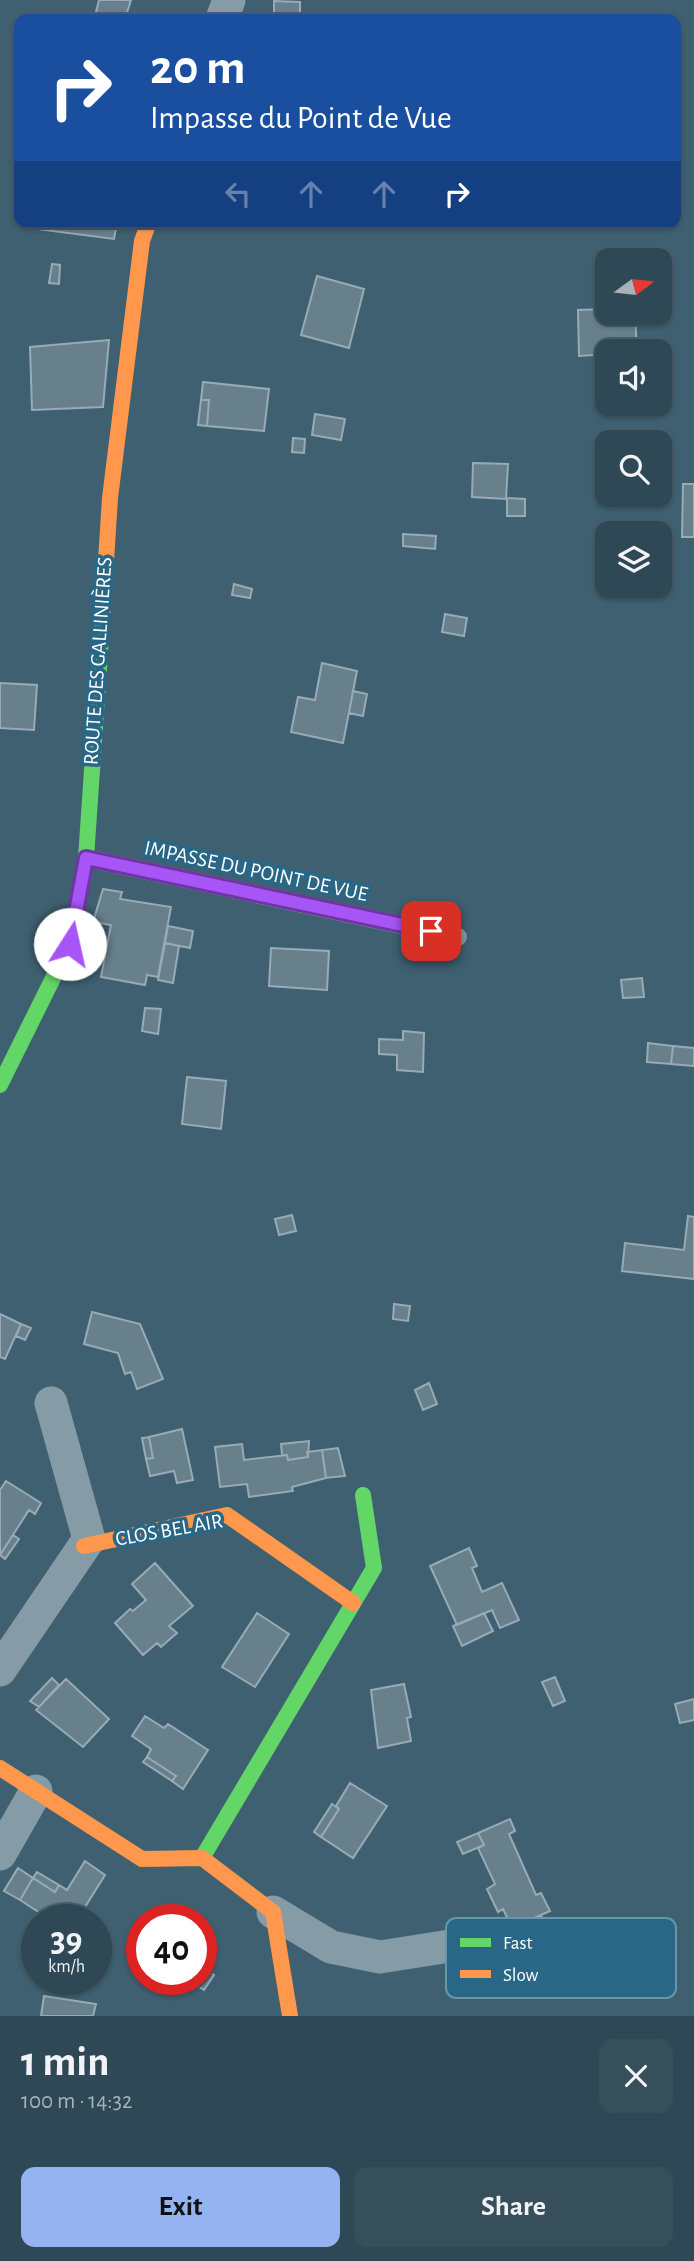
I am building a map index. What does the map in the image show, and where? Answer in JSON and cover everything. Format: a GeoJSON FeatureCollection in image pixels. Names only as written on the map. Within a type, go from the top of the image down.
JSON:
{"type":"FeatureCollection","features":[{"type":"Feature","properties":{"kind":"street","name":"ROUTE DES GALLINIÈRES"},"geometry":{"type":"LineString","coordinates":[[0,1085],[70,944],[86,858],[110,498],[142,241],[147,228]]}},
{"type":"Feature","properties":{"kind":"street","name":"CLOS BEL AIR"},"geometry":{"type":"LineString","coordinates":[[51,1403],[89,1539],[84,1546]]}},
{"type":"Feature","properties":{"kind":"street"},"geometry":{"type":"LineString","coordinates":[[202,1858],[374,1568],[363,1495]]}},
{"type":"Feature","properties":{"kind":"street","name":"CLOS BEL AIR"},"geometry":{"type":"LineString","coordinates":[[84,1546],[227,1515],[353,1603]]}},
{"type":"Feature","properties":{"kind":"street"},"geometry":{"type":"LineString","coordinates":[[0,1670],[84,1546]]}},
{"type":"Feature","properties":{"kind":"street"},"geometry":{"type":"LineString","coordinates":[[0,1768],[142,1859],[202,1858],[273,1912],[331,1947],[380,1957],[446,1947]]}},
{"type":"Feature","properties":{"kind":"street"},"geometry":{"type":"LineString","coordinates":[[0,1854],[36,1791]]}},
{"type":"Feature","properties":{"kind":"street"},"geometry":{"type":"LineString","coordinates":[[273,1912],[290,2016]]}},
{"type":"Feature","properties":{"kind":"lane","name":"IMPASSE DU POINT DE VUE"},"geometry":{"type":"LineString","coordinates":[[86,858],[458,937]]}},
{"type":"Feature","properties":{"kind":"building"},"geometry":{"type":"Polygon","coordinates":[[[99,0],[131,0],[127,14],[96,14],[99,0]]]}},
{"type":"Feature","properties":{"kind":"building"},"geometry":{"type":"Polygon","coordinates":[[[274,1],[300,2],[300,14],[274,14],[274,1]]]}},
{"type":"Feature","properties":{"kind":"building"},"geometry":{"type":"Polygon","coordinates":[[[29,228],[116,228],[114,239],[29,228]]]}},
{"type":"Feature","properties":{"kind":"building"},"geometry":{"type":"Polygon","coordinates":[[[52,264],[60,265],[59,284],[49,283],[52,264]]]}},
{"type":"Feature","properties":{"kind":"building"},"geometry":{"type":"Polygon","coordinates":[[[317,276],[364,289],[349,348],[301,335],[317,276]]]}},
{"type":"Feature","properties":{"kind":"building"},"geometry":{"type":"Polygon","coordinates":[[[595,309],[595,326],[636,326],[636,339],[595,339],[595,355],[579,356],[578,310],[595,309]]]}},
{"type":"Feature","properties":{"kind":"building"},"geometry":{"type":"Polygon","coordinates":[[[109,340],[103,407],[32,410],[30,347],[109,340]]]}},
{"type":"Feature","properties":{"kind":"building"},"geometry":{"type":"Polygon","coordinates":[[[203,382],[269,389],[264,431],[207,426],[209,400],[201,400],[203,382]]]}},
{"type":"Feature","properties":{"kind":"building"},"geometry":{"type":"Polygon","coordinates":[[[201,400],[209,400],[207,426],[198,425],[201,400]]]}},
{"type":"Feature","properties":{"kind":"building"},"geometry":{"type":"Polygon","coordinates":[[[315,414],[345,419],[341,440],[312,435],[315,414]]]}},
{"type":"Feature","properties":{"kind":"building"},"geometry":{"type":"Polygon","coordinates":[[[293,438],[305,439],[304,453],[292,452],[293,438]]]}},
{"type":"Feature","properties":{"kind":"building"},"geometry":{"type":"Polygon","coordinates":[[[473,463],[508,464],[506,499],[472,497],[473,463]]]}},
{"type":"Feature","properties":{"kind":"building"},"geometry":{"type":"Polygon","coordinates":[[[683,484],[694,484],[694,537],[682,537],[683,484]]]}},
{"type":"Feature","properties":{"kind":"building"},"geometry":{"type":"Polygon","coordinates":[[[507,498],[525,499],[525,516],[507,516],[507,498]]]}},
{"type":"Feature","properties":{"kind":"building"},"geometry":{"type":"Polygon","coordinates":[[[403,534],[436,536],[435,549],[403,546],[403,534]]]}},
{"type":"Feature","properties":{"kind":"building"},"geometry":{"type":"Polygon","coordinates":[[[234,584],[252,589],[250,598],[232,595],[234,584]]]}},
{"type":"Feature","properties":{"kind":"building"},"geometry":{"type":"Polygon","coordinates":[[[445,614],[467,618],[464,636],[442,632],[445,614]]]}},
{"type":"Feature","properties":{"kind":"building"},"geometry":{"type":"Polygon","coordinates":[[[322,663],[357,671],[343,743],[291,732],[298,697],[315,700],[322,663]]]}},
{"type":"Feature","properties":{"kind":"building"},"geometry":{"type":"Polygon","coordinates":[[[0,683],[37,685],[34,730],[0,728],[0,683]]]}},
{"type":"Feature","properties":{"kind":"building"},"geometry":{"type":"Polygon","coordinates":[[[353,691],[367,694],[363,716],[349,713],[353,691]]]}},
{"type":"Feature","properties":{"kind":"building"},"geometry":{"type":"Polygon","coordinates":[[[103,889],[122,892],[120,899],[171,907],[158,977],[147,975],[145,985],[101,977],[111,925],[93,922],[103,889]]]}},
{"type":"Feature","properties":{"kind":"building"},"geometry":{"type":"Polygon","coordinates":[[[168,926],[193,931],[190,948],[165,943],[168,926]]]}},
{"type":"Feature","properties":{"kind":"building"},"geometry":{"type":"Polygon","coordinates":[[[165,943],[179,946],[173,983],[158,980],[165,943]]]}},
{"type":"Feature","properties":{"kind":"building"},"geometry":{"type":"Polygon","coordinates":[[[271,948],[329,951],[327,990],[269,986],[271,948]]]}},
{"type":"Feature","properties":{"kind":"building"},"geometry":{"type":"Polygon","coordinates":[[[642,978],[644,997],[623,998],[621,980],[642,978]]]}},
{"type":"Feature","properties":{"kind":"building"},"geometry":{"type":"Polygon","coordinates":[[[145,1008],[161,1009],[158,1034],[142,1031],[145,1008]]]}},
{"type":"Feature","properties":{"kind":"building"},"geometry":{"type":"Polygon","coordinates":[[[403,1031],[424,1033],[423,1072],[397,1070],[397,1055],[379,1054],[379,1039],[403,1040],[403,1031]]]}},
{"type":"Feature","properties":{"kind":"building"},"geometry":{"type":"Polygon","coordinates":[[[648,1043],[673,1046],[671,1064],[647,1062],[648,1043]]]}},
{"type":"Feature","properties":{"kind":"building"},"geometry":{"type":"Polygon","coordinates":[[[673,1046],[694,1048],[694,1066],[671,1064],[673,1046]]]}},
{"type":"Feature","properties":{"kind":"building"},"geometry":{"type":"Polygon","coordinates":[[[187,1077],[226,1081],[221,1129],[182,1124],[187,1077]]]}},
{"type":"Feature","properties":{"kind":"building"},"geometry":{"type":"Polygon","coordinates":[[[292,1215],[296,1231],[279,1235],[275,1219],[292,1215]]]}},
{"type":"Feature","properties":{"kind":"building"},"geometry":{"type":"Polygon","coordinates":[[[688,1216],[694,1217],[694,1279],[622,1271],[625,1243],[684,1250],[688,1216]]]}},
{"type":"Feature","properties":{"kind":"building"},"geometry":{"type":"Polygon","coordinates":[[[394,1304],[410,1306],[408,1321],[393,1319],[394,1304]]]}},
{"type":"Feature","properties":{"kind":"building"},"geometry":{"type":"Polygon","coordinates":[[[92,1312],[140,1324],[163,1379],[137,1389],[131,1372],[125,1374],[118,1353],[84,1344],[92,1312]]]}},
{"type":"Feature","properties":{"kind":"building"},"geometry":{"type":"Polygon","coordinates":[[[0,1314],[21,1324],[5,1359],[0,1357],[0,1314]]]}},
{"type":"Feature","properties":{"kind":"building"},"geometry":{"type":"Polygon","coordinates":[[[21,1324],[31,1328],[25,1340],[16,1336],[21,1324]]]}},
{"type":"Feature","properties":{"kind":"building"},"geometry":{"type":"Polygon","coordinates":[[[429,1383],[437,1404],[423,1410],[415,1390],[429,1383]]]}},
{"type":"Feature","properties":{"kind":"building"},"geometry":{"type":"Polygon","coordinates":[[[182,1429],[193,1480],[177,1483],[174,1471],[150,1476],[146,1459],[153,1458],[149,1437],[182,1429]]]}},
{"type":"Feature","properties":{"kind":"building"},"geometry":{"type":"Polygon","coordinates":[[[149,1437],[153,1458],[146,1459],[142,1438],[149,1437]]]}},
{"type":"Feature","properties":{"kind":"building"},"geometry":{"type":"Polygon","coordinates":[[[309,1441],[308,1457],[288,1460],[287,1455],[282,1455],[281,1444],[309,1441]]]}},
{"type":"Feature","properties":{"kind":"building"},"geometry":{"type":"Polygon","coordinates":[[[242,1444],[244,1460],[287,1455],[288,1460],[308,1457],[307,1452],[322,1450],[326,1478],[292,1487],[293,1491],[249,1497],[247,1484],[220,1487],[215,1447],[242,1444]]]}},
{"type":"Feature","properties":{"kind":"building"},"geometry":{"type":"Polygon","coordinates":[[[338,1448],[345,1476],[326,1478],[322,1450],[338,1448]]]}},
{"type":"Feature","properties":{"kind":"building"},"geometry":{"type":"Polygon","coordinates":[[[6,1481],[41,1503],[35,1514],[29,1510],[0,1555],[0,1490],[6,1481]]]}},
{"type":"Feature","properties":{"kind":"building"},"geometry":{"type":"Polygon","coordinates":[[[13,1535],[19,1539],[5,1559],[0,1555],[13,1535]]]}},
{"type":"Feature","properties":{"kind":"building"},"geometry":{"type":"Polygon","coordinates":[[[469,1548],[477,1566],[472,1568],[482,1592],[502,1583],[519,1620],[500,1628],[492,1610],[457,1625],[430,1566],[469,1548]]]}},
{"type":"Feature","properties":{"kind":"building"},"geometry":{"type":"Polygon","coordinates":[[[155,1563],[193,1606],[169,1626],[177,1633],[161,1647],[157,1643],[143,1655],[115,1623],[130,1609],[133,1611],[146,1600],[132,1584],[155,1563]]]}},
{"type":"Feature","properties":{"kind":"building"},"geometry":{"type":"Polygon","coordinates":[[[257,1613],[289,1634],[255,1687],[222,1667],[257,1613]]]}},
{"type":"Feature","properties":{"kind":"building"},"geometry":{"type":"Polygon","coordinates":[[[484,1613],[493,1631],[462,1646],[453,1626],[484,1613]]]}},
{"type":"Feature","properties":{"kind":"building"},"geometry":{"type":"Polygon","coordinates":[[[555,1677],[565,1701],[553,1706],[542,1682],[555,1677]]]}},
{"type":"Feature","properties":{"kind":"building"},"geometry":{"type":"Polygon","coordinates":[[[52,1678],[59,1685],[39,1707],[30,1701],[52,1678]]]}},
{"type":"Feature","properties":{"kind":"building"},"geometry":{"type":"Polygon","coordinates":[[[66,1679],[109,1719],[83,1747],[36,1710],[66,1679]]]}},
{"type":"Feature","properties":{"kind":"building"},"geometry":{"type":"Polygon","coordinates":[[[404,1684],[411,1717],[407,1718],[411,1741],[378,1748],[371,1690],[404,1684]]]}},
{"type":"Feature","properties":{"kind":"building"},"geometry":{"type":"Polygon","coordinates":[[[694,1699],[694,1720],[680,1723],[675,1704],[694,1699]]]}},
{"type":"Feature","properties":{"kind":"building"},"geometry":{"type":"Polygon","coordinates":[[[145,1716],[164,1728],[168,1724],[208,1750],[183,1789],[172,1781],[176,1776],[147,1757],[151,1749],[132,1736],[145,1716]]]}},
{"type":"Feature","properties":{"kind":"building"},"geometry":{"type":"Polygon","coordinates":[[[147,1757],[176,1776],[172,1781],[143,1762],[147,1757]]]}},
{"type":"Feature","properties":{"kind":"building"},"geometry":{"type":"Polygon","coordinates":[[[350,1783],[387,1806],[353,1858],[321,1837],[339,1809],[336,1806],[350,1783]]]}},
{"type":"Feature","properties":{"kind":"building"},"geometry":{"type":"Polygon","coordinates":[[[332,1804],[339,1809],[321,1837],[314,1832],[332,1804]]]}},
{"type":"Feature","properties":{"kind":"building"},"geometry":{"type":"Polygon","coordinates":[[[510,1819],[515,1831],[509,1834],[536,1895],[541,1893],[550,1911],[534,1918],[507,1918],[503,1909],[498,1912],[487,1889],[495,1884],[478,1848],[484,1845],[478,1833],[510,1819]]]}},
{"type":"Feature","properties":{"kind":"building"},"geometry":{"type":"Polygon","coordinates":[[[478,1833],[484,1845],[463,1854],[457,1842],[478,1833]]]}},
{"type":"Feature","properties":{"kind":"building"},"geometry":{"type":"Polygon","coordinates":[[[85,1861],[105,1875],[87,1904],[26,1904],[20,1900],[33,1878],[55,1892],[59,1885],[67,1890],[85,1861]]]}},
{"type":"Feature","properties":{"kind":"building"},"geometry":{"type":"Polygon","coordinates":[[[18,1868],[33,1878],[20,1900],[4,1891],[18,1868]]]}},
{"type":"Feature","properties":{"kind":"building"},"geometry":{"type":"Polygon","coordinates":[[[37,1872],[59,1885],[55,1892],[33,1878],[37,1872]]]}},
{"type":"Feature","properties":{"kind":"building"},"geometry":{"type":"Polygon","coordinates":[[[44,1996],[96,2004],[93,2016],[41,2016],[44,1996]]]}},
{"type":"Feature","properties":{"kind":"traffic: fast"},"geometry":{"type":"LineString","coordinates":[[0,1085],[70,944],[86,858],[102,623]]}},
{"type":"Feature","properties":{"kind":"traffic: fast"},"geometry":{"type":"LineString","coordinates":[[202,1858],[374,1568],[363,1495]]}},
{"type":"Feature","properties":{"kind":"traffic: slow"},"geometry":{"type":"LineString","coordinates":[[102,623],[110,498],[142,241],[147,228]]}},
{"type":"Feature","properties":{"kind":"traffic: slow"},"geometry":{"type":"LineString","coordinates":[[84,1546],[227,1515],[353,1603]]}},
{"type":"Feature","properties":{"kind":"traffic: slow"},"geometry":{"type":"LineString","coordinates":[[0,1768],[142,1859],[202,1858],[273,1912],[290,2016]]}},
{"type":"Feature","properties":{"kind":"route"},"geometry":{"type":"LineString","coordinates":[[70,944],[86,858],[431,931]]}}]}
